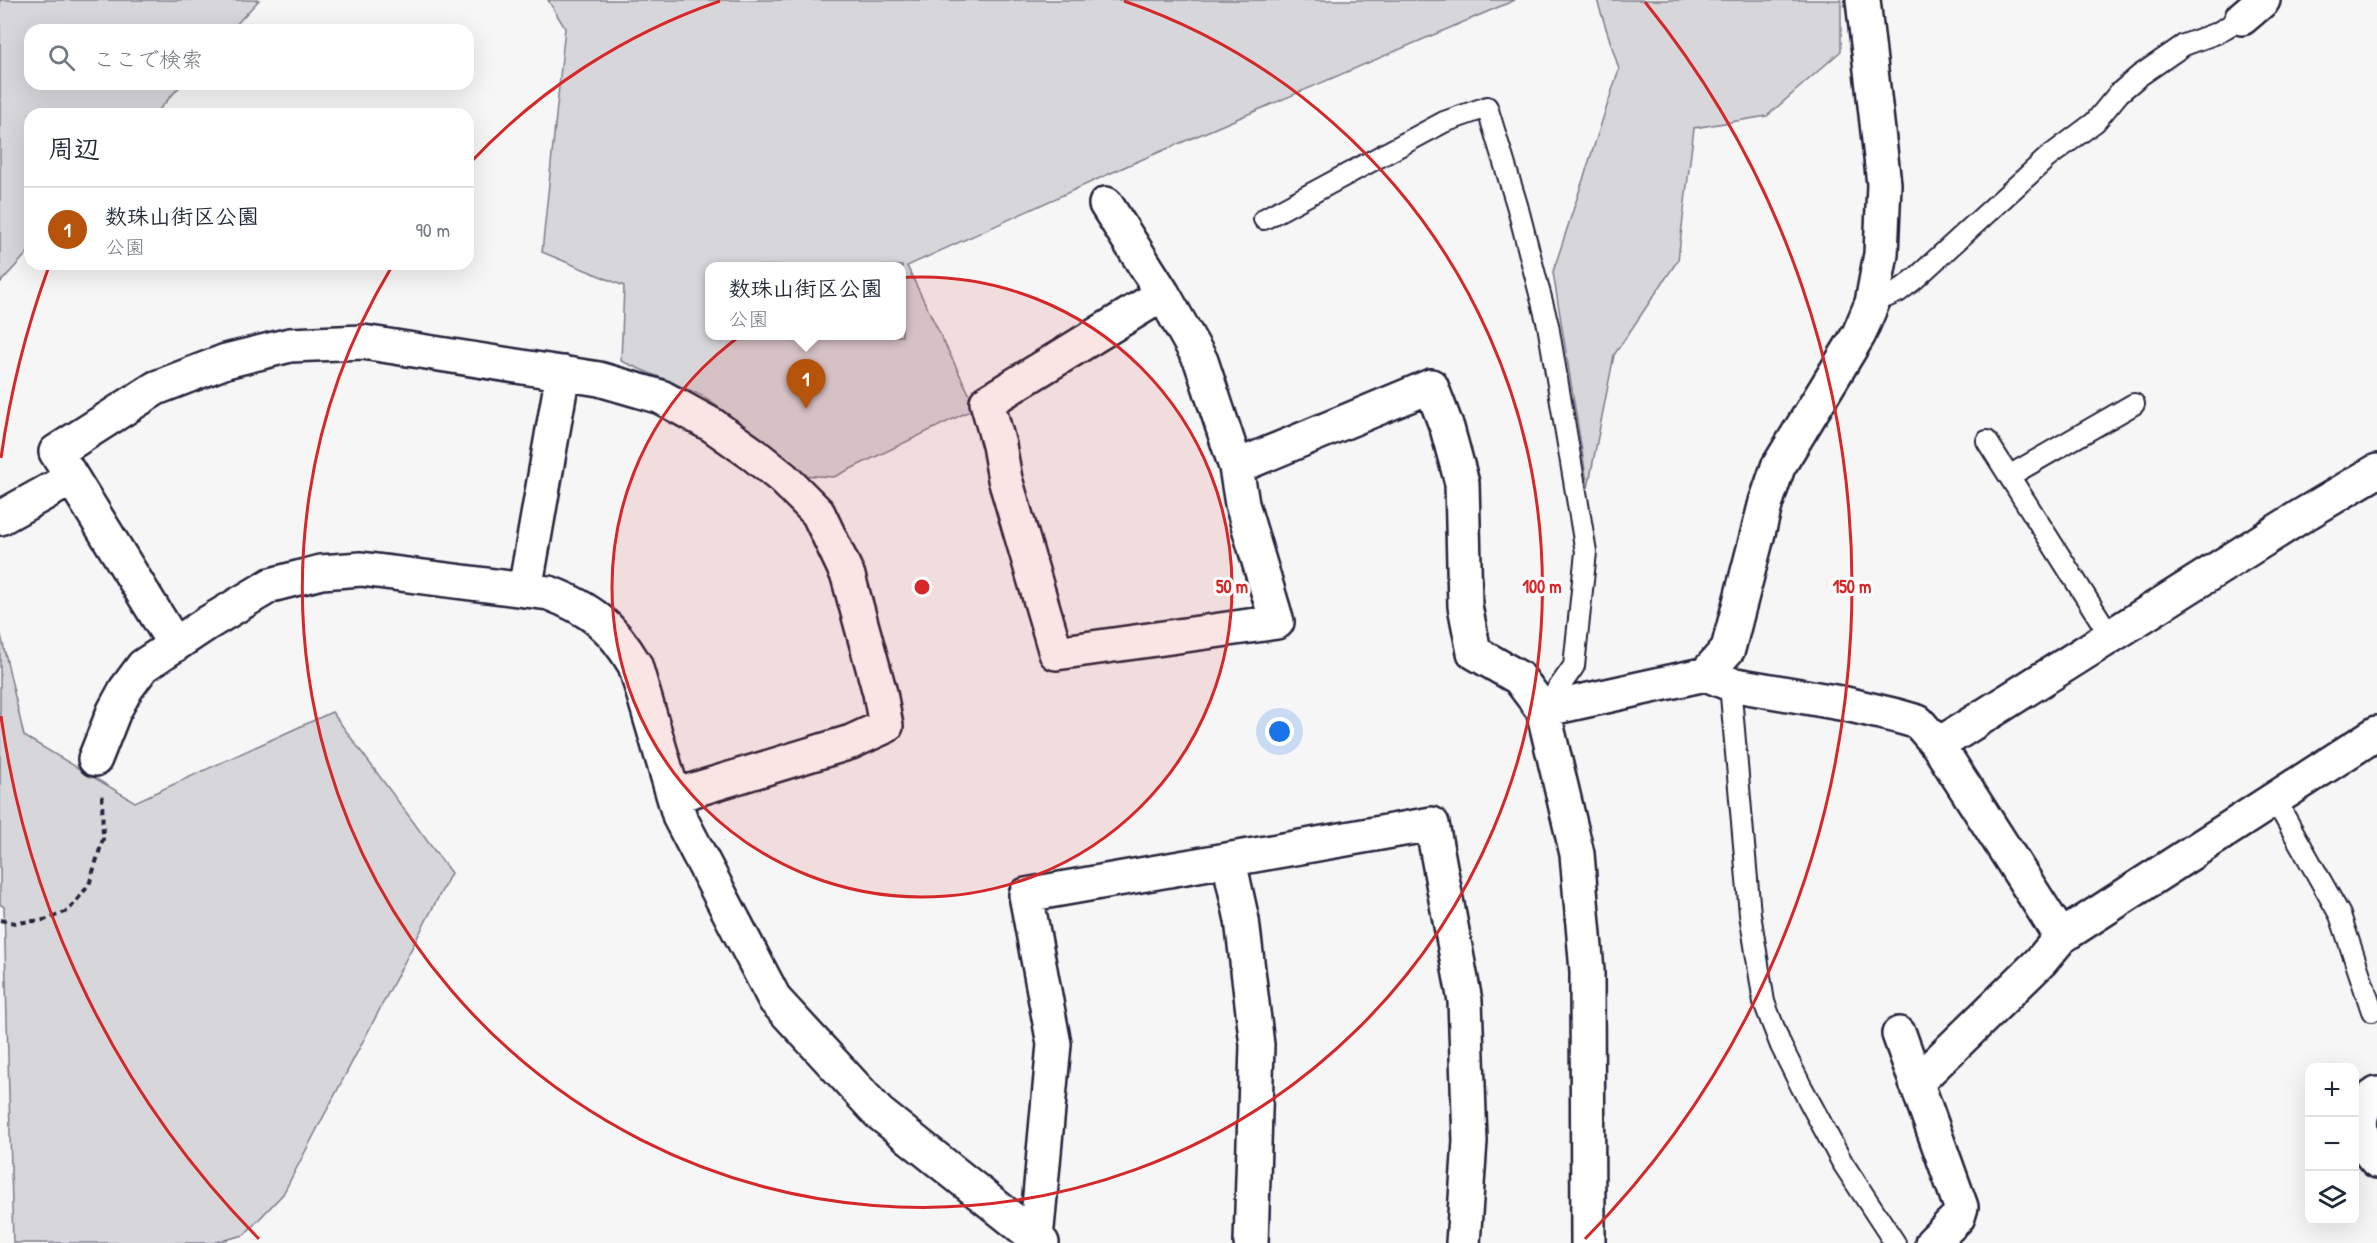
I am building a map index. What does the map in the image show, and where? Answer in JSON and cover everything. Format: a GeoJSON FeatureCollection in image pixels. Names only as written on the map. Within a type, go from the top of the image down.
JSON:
{"type":"FeatureCollection","features":[{"type":"Feature","properties":{"kind":"street"},"geometry":{"type":"LineString","coordinates":[[1718,679],[1766,502],[1779,466],[1858,334],[1872,303],[1881,254],[1884,184],[1863,0]]}},
{"type":"Feature","properties":{"kind":"street"},"geometry":{"type":"LineString","coordinates":[[1106,204],[1163,294],[1200,361],[1236,467],[1242,504],[1277,622],[1056,653],[1005,479],[999,445],[987,402],[1163,294]]}},
{"type":"Feature","properties":{"kind":"street"},"geometry":{"type":"LineString","coordinates":[[175,645],[56,452],[156,388],[226,361],[290,345],[363,342],[599,379],[661,397],[711,425],[753,454],[783,478],[818,513],[848,576],[880,693],[886,726],[850,741],[674,796]]}},
{"type":"Feature","properties":{"kind":"street"},"geometry":{"type":"LineString","coordinates":[[525,590],[563,373]]}},
{"type":"Feature","properties":{"kind":"street"},"geometry":{"type":"LineString","coordinates":[[1236,467],[1431,386],[1447,428],[1462,483],[1466,606],[1474,652],[1519,678],[1544,710],[1577,854],[1587,960],[1588,1243]]}},
{"type":"Feature","properties":{"kind":"street"},"geometry":{"type":"LineString","coordinates":[[1938,745],[2298,518],[2377,471]]}},
{"type":"Feature","properties":{"kind":"street"},"geometry":{"type":"LineString","coordinates":[[0,518],[72,478]]}},
{"type":"Feature","properties":{"kind":"street"},"geometry":{"type":"LineString","coordinates":[[95,759],[126,689],[143,666],[271,585],[321,572],[361,569],[549,593],[575,603],[608,627],[622,642],[635,664],[680,818],[775,1000],[879,1113],[1039,1241]]}},
{"type":"Feature","properties":{"kind":"street"},"geometry":{"type":"LineString","coordinates":[[1544,710],[1718,679],[1846,704],[1918,722],[1938,745],[2061,937]]}},
{"type":"Feature","properties":{"kind":"street"},"geometry":{"type":"LineString","coordinates":[[1916,1083],[2041,961],[2061,937],[2377,733]]}},
{"type":"Feature","properties":{"kind":"street"},"geometry":{"type":"LineString","coordinates":[[1039,1241],[1054,1044],[1026,895],[1432,824],[1465,1001],[1470,1141],[1463,1243]]}},
{"type":"Feature","properties":{"kind":"street"},"geometry":{"type":"LineString","coordinates":[[1229,861],[1242,920],[1257,1045],[1251,1243]]}},
{"type":"Feature","properties":{"kind":"street"},"geometry":{"type":"LineString","coordinates":[[1899,1034],[1961,1207],[1958,1217],[1932,1243]]}},
{"type":"Feature","properties":{"kind":"street"},"geometry":{"type":"LineString","coordinates":[[2377,1094],[2366,1103],[2361,1114],[2360,1126],[2368,1151],[2377,1161]]}},
{"type":"Feature","properties":{"kind":"lane"},"geometry":{"type":"LineString","coordinates":[[1872,303],[1898,292],[1916,278],[2048,158],[2095,122],[2119,93],[2139,76],[2184,45],[2217,33],[2252,9]]}},
{"type":"Feature","properties":{"kind":"lane"},"geometry":{"type":"LineString","coordinates":[[1264,219],[1444,122],[1487,107],[1517,205],[1548,325],[1586,552],[1574,666],[1544,710]]}},
{"type":"Feature","properties":{"kind":"lane"},"geometry":{"type":"LineString","coordinates":[[2009,476],[2134,404]]}},
{"type":"Feature","properties":{"kind":"lane"},"geometry":{"type":"LineString","coordinates":[[1987,441],[2111,637]]}},
{"type":"Feature","properties":{"kind":"lane"},"geometry":{"type":"LineString","coordinates":[[1718,679],[1749,914],[1764,1002],[1781,1046],[1806,1096],[1842,1162],[1895,1243]]}},
{"type":"Feature","properties":{"kind":"lane"},"geometry":{"type":"LineString","coordinates":[[2274,798],[2340,915],[2372,1011]]}},
{"type":"Feature","properties":{"kind":"path"},"geometry":{"type":"LineString","coordinates":[[0,920],[15,923],[44,920],[68,911],[89,885],[103,839],[101,775],[95,759]]}},
{"type":"Feature","properties":{"kind":"shaded area"},"geometry":{"type":"Polygon","coordinates":[[[0,0],[259,0],[237,24],[24,24],[24,90],[177,90],[160,108],[24,108],[24,257],[0,283],[0,0]]]}},
{"type":"Feature","properties":{"kind":"shaded area"},"geometry":{"type":"Polygon","coordinates":[[[548,0],[1515,0],[1122,168],[907,266],[976,408],[834,477],[800,475],[776,449],[701,395],[621,361],[624,286],[542,252],[565,28],[548,0]]]}},
{"type":"Feature","properties":{"kind":"shaded area"},"geometry":{"type":"Polygon","coordinates":[[[1597,0],[1841,0],[1841,51],[1767,116],[1694,128],[1678,260],[1614,355],[1588,488],[1553,272],[1619,69],[1597,0]]]}},
{"type":"Feature","properties":{"kind":"shaded area"},"geometry":{"type":"Polygon","coordinates":[[[0,631],[24,736],[135,802],[332,712],[451,873],[283,1194],[244,1235],[213,1243],[13,1243],[4,907],[0,904],[0,631]]]}},
{"type":"Feature","properties":{"kind":"place","name":"数珠山街区公園"},"geometry":{"type":"Point","coordinates":[806,409]}}]}
